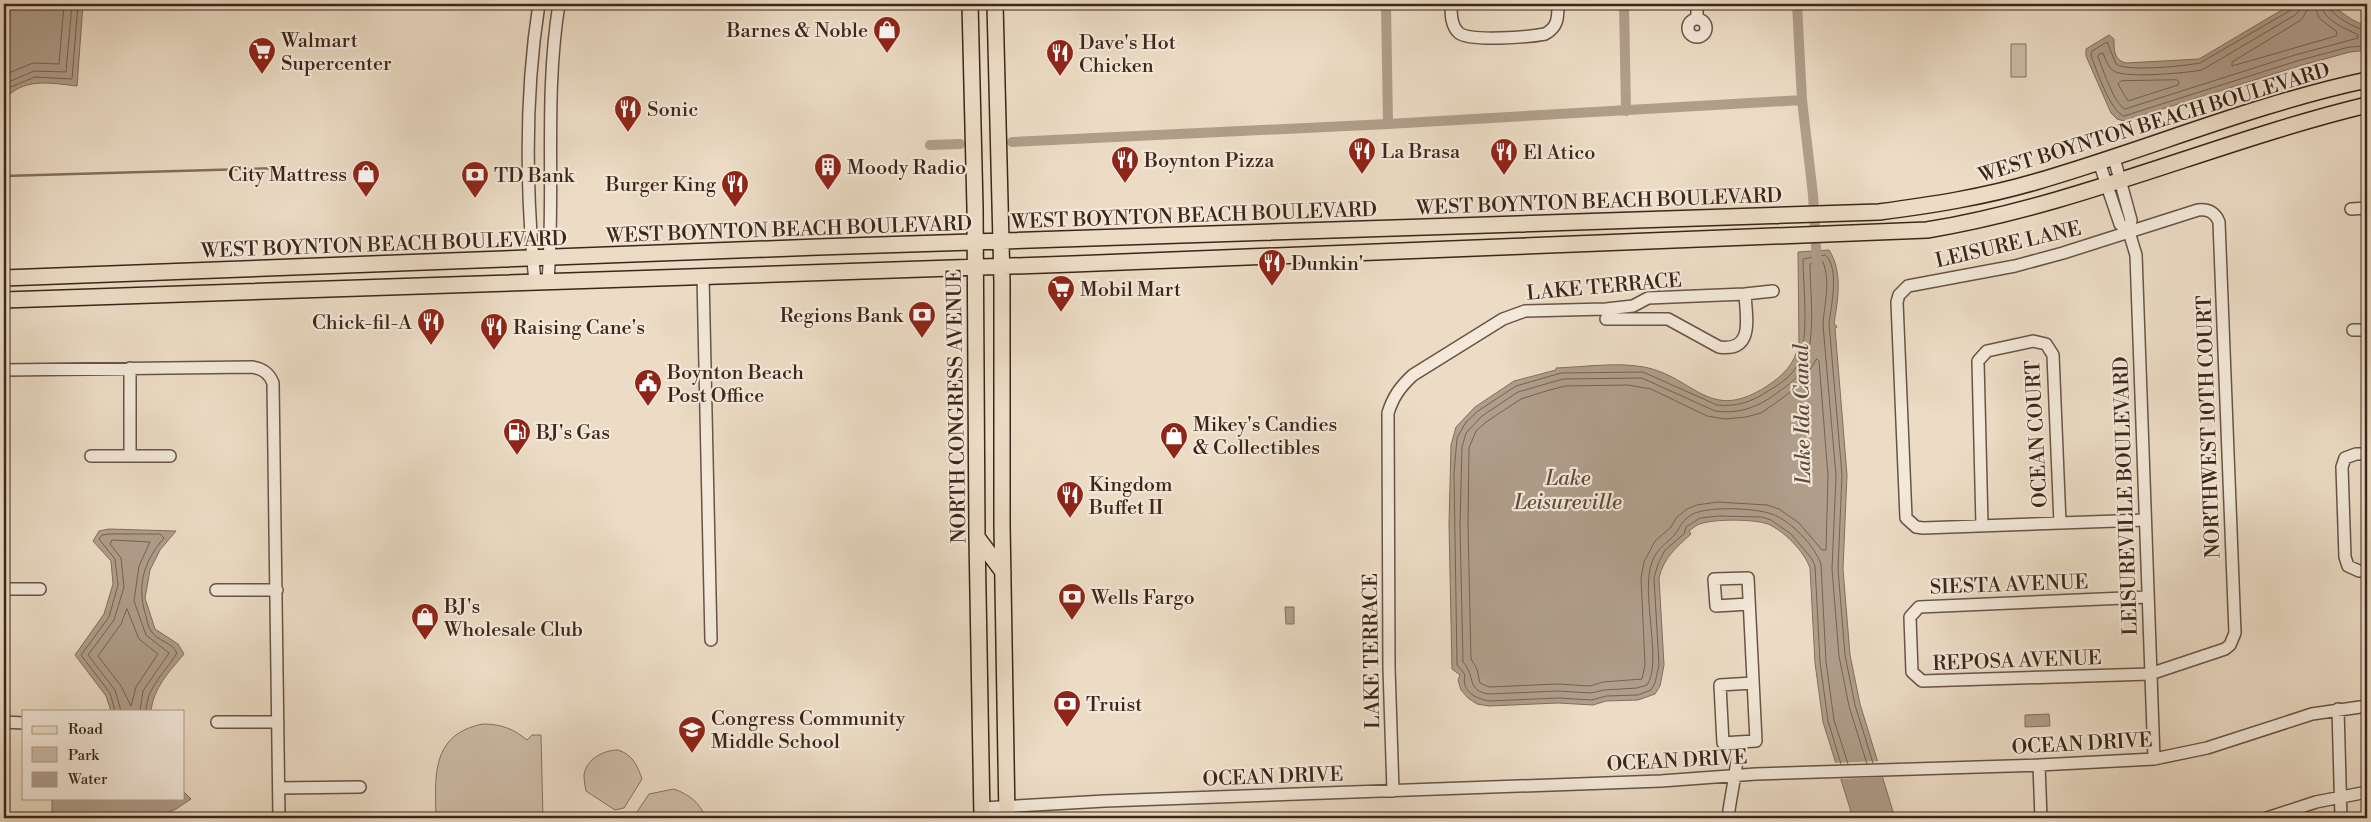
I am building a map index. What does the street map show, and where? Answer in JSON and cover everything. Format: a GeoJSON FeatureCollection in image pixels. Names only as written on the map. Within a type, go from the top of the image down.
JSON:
{"type":"FeatureCollection","features":[{"type":"Feature","properties":{"kind":"main road","name":"NORTH CONGRESS AVENUE"},"geometry":{"type":"LineString","coordinates":[[970,4],[982,813]]}},
{"type":"Feature","properties":{"kind":"main road"},"geometry":{"type":"LineString","coordinates":[[995,4],[1001,266],[1002,524],[1007,812]]}},
{"type":"Feature","properties":{"kind":"main road","name":"WEST BOYNTON BEACH BOULEVARD"},"geometry":{"type":"LineString","coordinates":[[4,278],[975,242],[1879,212],[1963,200],[2035,182],[2286,102],[2367,80]]}},
{"type":"Feature","properties":{"kind":"main road"},"geometry":{"type":"LineString","coordinates":[[4,300],[974,267],[1843,235],[1927,230],[1968,224],[2115,184],[2299,123],[2367,105]]}},
{"type":"Feature","properties":{"kind":"main road"},"geometry":{"type":"LineString","coordinates":[[1310,254],[1335,231]]}},
{"type":"Feature","properties":{"kind":"main road"},"geometry":{"type":"LineString","coordinates":[[1275,255],[1298,232]]}},
{"type":"Feature","properties":{"kind":"main road"},"geometry":{"type":"LineString","coordinates":[[977,503],[1002,524]]}},
{"type":"Feature","properties":{"kind":"main road"},"geometry":{"type":"LineString","coordinates":[[977,536],[1003,572]]}},
{"type":"Feature","properties":{"kind":"street"},"geometry":{"type":"LineString","coordinates":[[539,4],[530,110],[532,259],[541,282]]}},
{"type":"Feature","properties":{"kind":"street"},"geometry":{"type":"LineString","coordinates":[[541,282],[550,258],[549,122],[559,4]]}},
{"type":"Feature","properties":{"kind":"street"},"geometry":{"type":"LineString","coordinates":[[1450,4],[1452,21],[1456,29],[1460,34],[1473,38],[1544,34],[1552,31],[1556,24],[1558,4]]}},
{"type":"Feature","properties":{"kind":"street"},"geometry":{"type":"LineString","coordinates":[[1697,19],[1698,4]]}},
{"type":"Feature","properties":{"kind":"street","name":"LEISUREVILLE BOULEVARD"},"geometry":{"type":"LineString","coordinates":[[2106,160],[2131,220],[2129,232],[2136,255],[2154,759]]}},
{"type":"Feature","properties":{"kind":"street"},"geometry":{"type":"LineString","coordinates":[[2351,209],[2367,208]]}},
{"type":"Feature","properties":{"kind":"street","name":"NORTHWEST 10TH COURT"},"geometry":{"type":"LineString","coordinates":[[2129,232],[2198,210],[2211,211],[2220,222],[2235,633],[2230,645],[2224,649],[2150,674]]}},
{"type":"Feature","properties":{"kind":"street","name":"LEISURE LANE"},"geometry":{"type":"LineString","coordinates":[[1982,526],[1923,528],[1910,524],[1906,518],[1899,295],[1908,286],[2015,266],[2129,232]]}},
{"type":"Feature","properties":{"kind":"street"},"geometry":{"type":"LineString","coordinates":[[703,276],[711,640]]}},
{"type":"Feature","properties":{"kind":"street"},"geometry":{"type":"LineString","coordinates":[[1745,294],[1774,291]]}},
{"type":"Feature","properties":{"kind":"street","name":"LAKE TERRACE"},"geometry":{"type":"LineString","coordinates":[[1393,791],[1389,660],[1388,414],[1397,391],[1412,375],[1502,319],[1518,313],[1628,307],[1648,298],[1745,294],[1746,337],[1730,348],[1720,348],[1668,319],[1606,319]]}},
{"type":"Feature","properties":{"kind":"street"},"geometry":{"type":"LineString","coordinates":[[2353,330],[2367,330]]}},
{"type":"Feature","properties":{"kind":"street","name":"OCEAN COURT"},"geometry":{"type":"LineString","coordinates":[[1982,526],[1978,361],[1987,351],[2033,341],[2046,344],[2053,355],[2060,524]]}},
{"type":"Feature","properties":{"kind":"street"},"geometry":{"type":"LineString","coordinates":[[4,370],[252,367],[260,368],[271,376],[273,383],[277,590],[279,818]]}},
{"type":"Feature","properties":{"kind":"street"},"geometry":{"type":"LineString","coordinates":[[130,368],[130,456]]}},
{"type":"Feature","properties":{"kind":"street"},"geometry":{"type":"LineString","coordinates":[[2367,454],[2356,454],[2345,458],[2342,467],[2345,557],[2348,566],[2359,571],[2367,571]]}},
{"type":"Feature","properties":{"kind":"street"},"geometry":{"type":"LineString","coordinates":[[91,456],[170,456]]}},
{"type":"Feature","properties":{"kind":"street"},"geometry":{"type":"LineString","coordinates":[[1982,526],[2145,520]]}},
{"type":"Feature","properties":{"kind":"street"},"geometry":{"type":"LineString","coordinates":[[4,589],[40,589]]}},
{"type":"Feature","properties":{"kind":"street"},"geometry":{"type":"LineString","coordinates":[[216,590],[277,590]]}},
{"type":"Feature","properties":{"kind":"street","name":"SIESTA AVENUE"},"geometry":{"type":"LineString","coordinates":[[1916,678],[1910,666],[1910,617],[1919,607],[2148,597]]}},
{"type":"Feature","properties":{"kind":"street"},"geometry":{"type":"LineString","coordinates":[[1749,604],[1756,741],[1723,743],[1720,685],[1753,683]]}},
{"type":"Feature","properties":{"kind":"street","name":"REPOSA AVENUE"},"geometry":{"type":"LineString","coordinates":[[1916,678],[1922,681],[2150,674]]}},
{"type":"Feature","properties":{"kind":"street","name":"OCEAN DRIVE"},"geometry":{"type":"LineString","coordinates":[[982,813],[1393,791],[1661,781],[1832,771],[2039,765],[2154,759],[2207,748],[2287,721],[2338,709],[2367,706]]}},
{"type":"Feature","properties":{"kind":"street"},"geometry":{"type":"LineString","coordinates":[[2338,709],[2341,818]]}},
{"type":"Feature","properties":{"kind":"street"},"geometry":{"type":"LineString","coordinates":[[4,722],[22,723]]}},
{"type":"Feature","properties":{"kind":"street"},"geometry":{"type":"LineString","coordinates":[[217,722],[278,722]]}},
{"type":"Feature","properties":{"kind":"street"},"geometry":{"type":"LineString","coordinates":[[1728,818],[1731,788],[1738,763],[1738,742]]}},
{"type":"Feature","properties":{"kind":"street"},"geometry":{"type":"LineString","coordinates":[[2039,765],[2041,818]]}},
{"type":"Feature","properties":{"kind":"street"},"geometry":{"type":"LineString","coordinates":[[279,788],[360,788]]}},
{"type":"Feature","properties":{"kind":"street"},"geometry":{"type":"LineString","coordinates":[[2267,818],[2340,795],[2367,792]]}},
{"type":"Feature","properties":{"kind":"green space"},"geometry":{"type":"Polygon","coordinates":[[[2011,44],[2026,44],[2026,77],[2011,77],[2011,44]]]}},
{"type":"Feature","properties":{"kind":"green space"},"geometry":{"type":"Polygon","coordinates":[[[483,724],[507,728],[527,740],[532,735],[541,735],[543,818],[436,818],[437,772],[445,747],[454,737],[466,729],[483,724]]]}},
{"type":"Feature","properties":{"kind":"green space"},"geometry":{"type":"Polygon","coordinates":[[[618,750],[634,761],[642,779],[624,808],[615,810],[586,791],[584,775],[588,764],[596,756],[618,750]]]}},
{"type":"Feature","properties":{"kind":"green space"},"geometry":{"type":"Polygon","coordinates":[[[674,789],[693,800],[706,818],[633,818],[649,794],[674,789]]]}},
{"type":"Feature","properties":{"kind":"water"},"geometry":{"type":"Polygon","coordinates":[[[4,4],[83,4],[77,86],[37,83],[19,88],[4,101],[4,4]]]}},
{"type":"Feature","properties":{"kind":"water"},"geometry":{"type":"Polygon","coordinates":[[[2292,4],[2330,4],[2351,19],[2367,27],[2367,50],[2350,52],[2299,66],[2124,121],[2117,119],[2111,113],[2086,56],[2086,49],[2109,35],[2114,39],[2117,57],[2122,62],[2199,59],[2292,4]]]}},
{"type":"Feature","properties":{"kind":"water","name":"Lake Leisureville"},"geometry":{"type":"Polygon","coordinates":[[[1829,250],[1838,276],[1838,295],[1834,323],[1837,327],[1835,328],[1847,475],[1843,569],[1850,655],[1860,704],[1895,818],[1853,818],[1823,722],[1815,663],[1810,568],[1793,542],[1774,527],[1762,522],[1717,521],[1695,526],[1689,531],[1691,534],[1667,559],[1659,578],[1664,665],[1660,686],[1655,694],[1638,700],[1606,701],[1593,705],[1558,703],[1489,706],[1477,704],[1468,698],[1461,690],[1458,680],[1460,675],[1452,669],[1449,525],[1451,445],[1456,427],[1475,407],[1514,381],[1556,370],[1556,368],[1612,365],[1644,367],[1662,372],[1716,399],[1730,400],[1747,397],[1778,378],[1788,368],[1797,352],[1799,345],[1798,252],[1829,250]]]}},
{"type":"Feature","properties":{"kind":"water"},"geometry":{"type":"Polygon","coordinates":[[[109,529],[176,531],[160,550],[150,570],[145,598],[155,629],[178,644],[184,654],[159,687],[155,694],[151,710],[111,710],[106,696],[75,655],[104,614],[113,584],[111,561],[93,541],[99,531],[109,529]]]}},
{"type":"Feature","properties":{"kind":"water"},"geometry":{"type":"Polygon","coordinates":[[[1285,607],[1294,607],[1294,624],[1286,624],[1285,607]]]}},
{"type":"Feature","properties":{"kind":"water"},"geometry":{"type":"Polygon","coordinates":[[[2049,714],[2050,726],[2025,727],[2025,715],[2049,714]]]}},
{"type":"Feature","properties":{"kind":"water"},"geometry":{"type":"Polygon","coordinates":[[[185,793],[191,799],[176,809],[155,818],[57,818],[52,814],[52,800],[185,800],[185,793]]]}},
{"type":"Feature","properties":{"kind":"pier"},"geometry":{"type":"Polygon","coordinates":[[[1880,761],[1885,777],[1838,779],[1833,763],[1880,761]]]}},
{"type":"Feature","properties":{"kind":"waterway"},"geometry":{"type":"LineString","coordinates":[[1386,4],[1388,124]]}},
{"type":"Feature","properties":{"kind":"waterway"},"geometry":{"type":"LineString","coordinates":[[1624,4],[1626,111]]}},
{"type":"Feature","properties":{"kind":"waterway","name":"Lake Ida Canal"},"geometry":{"type":"LineString","coordinates":[[1797,4],[1802,100],[1813,195],[1817,264]]}},
{"type":"Feature","properties":{"kind":"waterway"},"geometry":{"type":"LineString","coordinates":[[1012,142],[1388,124],[1802,100]]}},
{"type":"Feature","properties":{"kind":"waterway"},"geometry":{"type":"LineString","coordinates":[[930,145],[960,144]]}},
{"type":"Feature","properties":{"kind":"waterway"},"geometry":{"type":"LineString","coordinates":[[4,176],[284,168]]}},
{"type":"Feature","properties":{"kind":"place","name":"Barnes & Noble"},"geometry":{"type":"Point","coordinates":[887,54]}},
{"type":"Feature","properties":{"kind":"place","name":"Walmart Supercenter"},"geometry":{"type":"Point","coordinates":[262,75]}},
{"type":"Feature","properties":{"kind":"place","name":"Dave's Hot Chicken"},"geometry":{"type":"Point","coordinates":[1060,77]}},
{"type":"Feature","properties":{"kind":"place","name":"Sonic"},"geometry":{"type":"Point","coordinates":[628,133]}},
{"type":"Feature","properties":{"kind":"place","name":"La Brasa"},"geometry":{"type":"Point","coordinates":[1362,175]}},
{"type":"Feature","properties":{"kind":"place","name":"El Atico"},"geometry":{"type":"Point","coordinates":[1504,176]}},
{"type":"Feature","properties":{"kind":"place","name":"Boynton Pizza"},"geometry":{"type":"Point","coordinates":[1125,184]}},
{"type":"Feature","properties":{"kind":"place","name":"Moody Radio"},"geometry":{"type":"Point","coordinates":[828,191]}},
{"type":"Feature","properties":{"kind":"place","name":"City Mattress"},"geometry":{"type":"Point","coordinates":[366,198]}},
{"type":"Feature","properties":{"kind":"place","name":"TD Bank"},"geometry":{"type":"Point","coordinates":[475,199]}},
{"type":"Feature","properties":{"kind":"place","name":"Burger King"},"geometry":{"type":"Point","coordinates":[735,208]}},
{"type":"Feature","properties":{"kind":"place","name":"Dunkin'"},"geometry":{"type":"Point","coordinates":[1272,287]}},
{"type":"Feature","properties":{"kind":"place","name":"Mobil Mart"},"geometry":{"type":"Point","coordinates":[1061,313]}},
{"type":"Feature","properties":{"kind":"place","name":"Regions Bank"},"geometry":{"type":"Point","coordinates":[922,339]}},
{"type":"Feature","properties":{"kind":"place","name":"Chick-fil-A"},"geometry":{"type":"Point","coordinates":[431,346]}},
{"type":"Feature","properties":{"kind":"place","name":"Raising Cane's"},"geometry":{"type":"Point","coordinates":[494,351]}},
{"type":"Feature","properties":{"kind":"place","name":"Boynton Beach Post Office"},"geometry":{"type":"Point","coordinates":[648,407]}},
{"type":"Feature","properties":{"kind":"place","name":"BJ's Gas"},"geometry":{"type":"Point","coordinates":[517,456]}},
{"type":"Feature","properties":{"kind":"place","name":"Mikey's Candies & Collectibles"},"geometry":{"type":"Point","coordinates":[1174,460]}},
{"type":"Feature","properties":{"kind":"place","name":"Kingdom Buffet II"},"geometry":{"type":"Point","coordinates":[1070,519]}},
{"type":"Feature","properties":{"kind":"place","name":"Wells Fargo"},"geometry":{"type":"Point","coordinates":[1072,621]}},
{"type":"Feature","properties":{"kind":"place","name":"BJ's Wholesale Club"},"geometry":{"type":"Point","coordinates":[425,641]}},
{"type":"Feature","properties":{"kind":"place","name":"Truist"},"geometry":{"type":"Point","coordinates":[1067,728]}},
{"type":"Feature","properties":{"kind":"place","name":"Congress Community Middle School"},"geometry":{"type":"Point","coordinates":[692,754]}}]}
